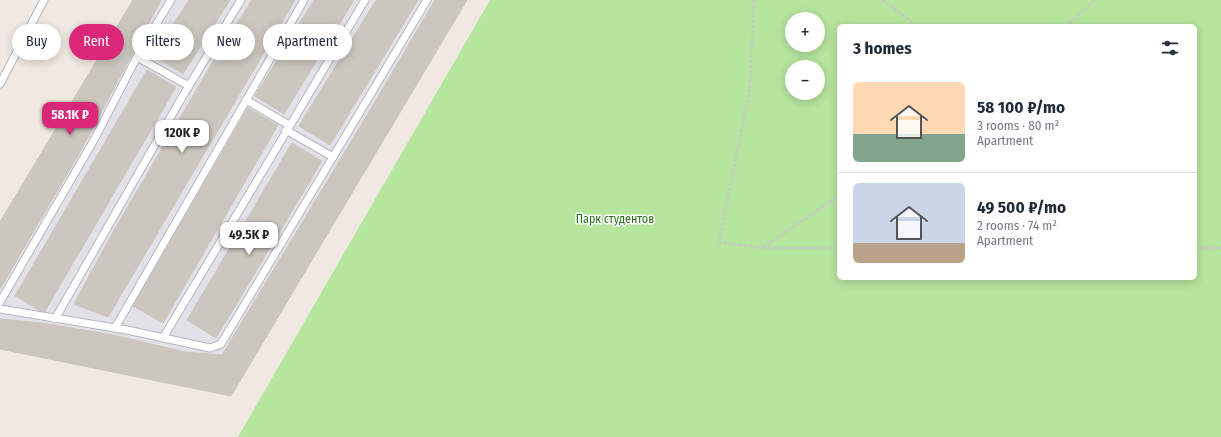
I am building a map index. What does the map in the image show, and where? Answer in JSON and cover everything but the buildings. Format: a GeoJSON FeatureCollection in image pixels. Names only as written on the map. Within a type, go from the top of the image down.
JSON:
{"type":"FeatureCollection","features":[{"type":"Feature","properties":{"kind":"lane"},"geometry":{"type":"LineString","coordinates":[[0,84],[44,0]]}},
{"type":"Feature","properties":{"kind":"lane"},"geometry":{"type":"LineString","coordinates":[[157,24],[171,0]]}},
{"type":"Feature","properties":{"kind":"lane"},"geometry":{"type":"LineString","coordinates":[[56,319],[94,250],[189,86],[241,0]]}},
{"type":"Feature","properties":{"kind":"lane"},"geometry":{"type":"LineString","coordinates":[[115,328],[304,0]]}},
{"type":"Feature","properties":{"kind":"lane"},"geometry":{"type":"LineString","coordinates":[[163,338],[365,0]]}},
{"type":"Feature","properties":{"kind":"lane"},"geometry":{"type":"LineString","coordinates":[[0,309],[115,328],[210,348],[221,344],[426,0]]}},
{"type":"Feature","properties":{"kind":"lane"},"geometry":{"type":"LineString","coordinates":[[0,302],[94,140],[135,60]]}},
{"type":"Feature","properties":{"kind":"lane"},"geometry":{"type":"LineString","coordinates":[[142,60],[189,86]]}},
{"type":"Feature","properties":{"kind":"lane"},"geometry":{"type":"LineString","coordinates":[[246,100],[333,157]]}},
{"type":"Feature","properties":{"kind":"path"},"geometry":{"type":"LineString","coordinates":[[754,0],[750,87],[719,242],[762,248],[837,248]]}},
{"type":"Feature","properties":{"kind":"path"},"geometry":{"type":"LineString","coordinates":[[882,0],[915,24]]}},
{"type":"Feature","properties":{"kind":"path"},"geometry":{"type":"LineString","coordinates":[[1068,24],[1095,0]]}},
{"type":"Feature","properties":{"kind":"path"},"geometry":{"type":"LineString","coordinates":[[762,248],[837,197]]}},
{"type":"Feature","properties":{"kind":"path"},"geometry":{"type":"LineString","coordinates":[[1197,248],[1221,248]]}},
{"type":"Feature","properties":{"kind":"shaded area"},"geometry":{"type":"Polygon","coordinates":[[[133,0],[467,0],[231,396],[0,349],[0,222],[97,60],[124,60],[124,24],[119,24],[133,0]]]}},
{"type":"Feature","properties":{"kind":"green space","name":"Парк студентов"},"geometry":{"type":"Polygon","coordinates":[[[490,0],[1221,0],[1221,437],[238,437],[490,0]]]}}]}
